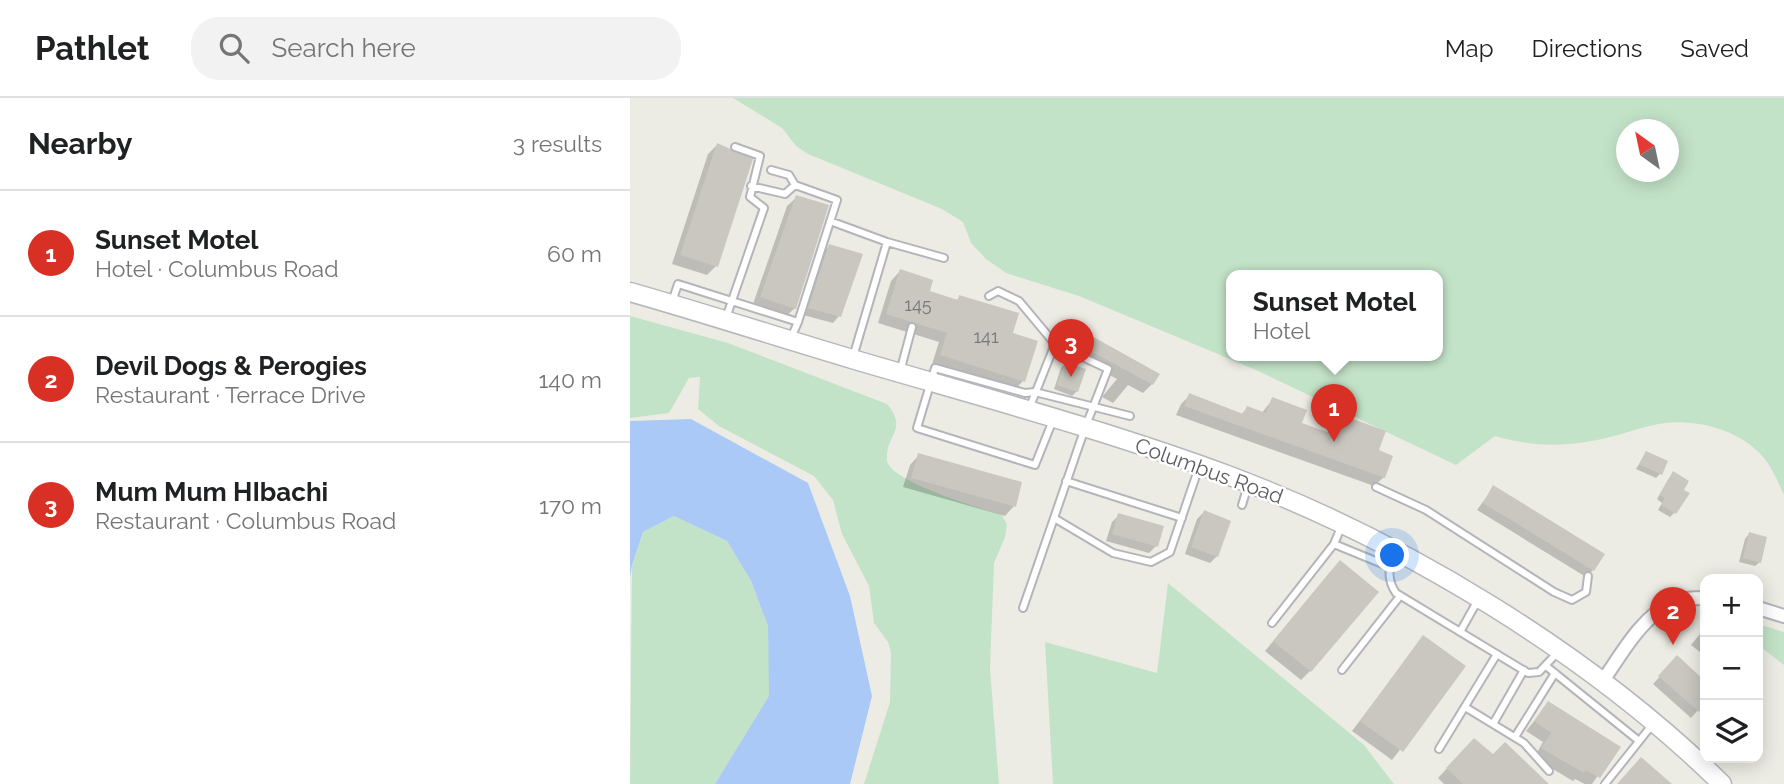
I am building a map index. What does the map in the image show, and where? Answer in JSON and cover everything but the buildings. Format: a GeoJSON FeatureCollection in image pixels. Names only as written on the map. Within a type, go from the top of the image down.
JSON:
{"type":"FeatureCollection","features":[{"type":"Feature","properties":{"kind":"main road","name":"Columbus Road"},"geometry":{"type":"LineString","coordinates":[[630,292],[1085,428],[1249,484],[1342,524],[1391,558],[1479,599],[1559,652],[1653,723],[1722,784]]}},
{"type":"Feature","properties":{"kind":"street"},"geometry":{"type":"LineString","coordinates":[[1602,682],[1632,640],[1657,613],[1679,601],[1700,599]]}},
{"type":"Feature","properties":{"kind":"street"},"geometry":{"type":"LineString","coordinates":[[1763,610],[1784,616]]}},
{"type":"Feature","properties":{"kind":"lane"},"geometry":{"type":"LineString","coordinates":[[726,320],[764,208],[750,197],[760,156],[735,147]]}},
{"type":"Feature","properties":{"kind":"lane"},"geometry":{"type":"LineString","coordinates":[[771,170],[789,175],[795,185],[837,200],[790,340]]}},
{"type":"Feature","properties":{"kind":"lane"},"geometry":{"type":"LineString","coordinates":[[751,186],[785,194],[795,185]]}},
{"type":"Feature","properties":{"kind":"lane"},"geometry":{"type":"LineString","coordinates":[[830,221],[887,242],[944,258]]}},
{"type":"Feature","properties":{"kind":"lane"},"geometry":{"type":"LineString","coordinates":[[853,359],[887,242]]}},
{"type":"Feature","properties":{"kind":"lane"},"geometry":{"type":"LineString","coordinates":[[671,304],[678,284],[798,322]]}},
{"type":"Feature","properties":{"kind":"lane"},"geometry":{"type":"LineString","coordinates":[[989,296],[998,291],[1019,301],[1055,344],[1108,369],[1023,608]]}},
{"type":"Feature","properties":{"kind":"lane"},"geometry":{"type":"LineString","coordinates":[[901,372],[912,327]]}},
{"type":"Feature","properties":{"kind":"lane"},"geometry":{"type":"LineString","coordinates":[[1028,411],[1055,344]]}},
{"type":"Feature","properties":{"kind":"lane"},"geometry":{"type":"LineString","coordinates":[[1054,418],[1035,465],[917,428],[935,368],[1025,393],[1035,392],[1130,416]]}},
{"type":"Feature","properties":{"kind":"lane"},"geometry":{"type":"LineString","coordinates":[[1054,518],[1113,553],[1151,562],[1170,552],[1199,466]]}},
{"type":"Feature","properties":{"kind":"lane"},"geometry":{"type":"LineString","coordinates":[[1066,481],[1182,517]]}},
{"type":"Feature","properties":{"kind":"lane"},"geometry":{"type":"LineString","coordinates":[[1242,505],[1249,484]]}},
{"type":"Feature","properties":{"kind":"lane"},"geometry":{"type":"LineString","coordinates":[[1376,487],[1426,510],[1554,592],[1572,600],[1586,592],[1588,576]]}},
{"type":"Feature","properties":{"kind":"lane"},"geometry":{"type":"LineString","coordinates":[[1272,622],[1334,544],[1342,524]]}},
{"type":"Feature","properties":{"kind":"lane"},"geometry":{"type":"LineString","coordinates":[[1334,544],[1391,558],[1390,585],[1400,596],[1524,670],[1534,674],[1559,652]]}},
{"type":"Feature","properties":{"kind":"lane"},"geometry":{"type":"LineString","coordinates":[[1342,670],[1400,596]]}},
{"type":"Feature","properties":{"kind":"lane"},"geometry":{"type":"LineString","coordinates":[[1460,632],[1479,599]]}},
{"type":"Feature","properties":{"kind":"lane"},"geometry":{"type":"LineString","coordinates":[[1439,749],[1497,654]]}},
{"type":"Feature","properties":{"kind":"lane"},"geometry":{"type":"LineString","coordinates":[[1546,666],[1639,741]]}},
{"type":"Feature","properties":{"kind":"lane"},"geometry":{"type":"LineString","coordinates":[[1493,724],[1524,670]]}},
{"type":"Feature","properties":{"kind":"lane"},"geometry":{"type":"LineString","coordinates":[[1515,737],[1555,673]]}},
{"type":"Feature","properties":{"kind":"lane"},"geometry":{"type":"LineString","coordinates":[[1465,707],[1524,743],[1549,771]]}},
{"type":"Feature","properties":{"kind":"lane"},"geometry":{"type":"LineString","coordinates":[[1605,784],[1653,723]]}},
{"type":"Feature","properties":{"kind":"green space"},"geometry":{"type":"Polygon","coordinates":[[[733,98],[1784,98],[1784,495],[1767,462],[1757,451],[1731,433],[1700,424],[1684,422],[1654,425],[1603,439],[1551,445],[1495,436],[1456,465],[1234,361],[1443,361],[1443,270],[1226,270],[1226,357],[1079,296],[1006,273],[986,259],[971,243],[963,222],[942,209],[808,154],[796,146],[782,128],[733,98]]]}},
{"type":"Feature","properties":{"kind":"green space"},"geometry":{"type":"Polygon","coordinates":[[[630,316],[728,343],[887,404],[896,420],[887,451],[891,468],[918,485],[1002,515],[1007,525],[994,563],[990,668],[999,784],[864,784],[890,702],[891,653],[888,642],[874,623],[869,586],[842,534],[833,500],[814,476],[719,426],[698,409],[700,377],[689,378],[669,413],[630,418],[630,316]]]}},
{"type":"Feature","properties":{"kind":"green space"},"geometry":{"type":"Polygon","coordinates":[[[674,516],[727,541],[751,581],[768,626],[770,696],[715,784],[630,784],[632,565],[643,532],[674,516]]]}},
{"type":"Feature","properties":{"kind":"green space"},"geometry":{"type":"Polygon","coordinates":[[[1168,583],[1364,745],[1394,784],[1053,784],[1045,642],[1157,673],[1168,583]]]}},
{"type":"Feature","properties":{"kind":"green space"},"geometry":{"type":"Polygon","coordinates":[[[1763,626],[1784,632],[1784,665],[1763,649],[1763,626]]]}},
{"type":"Feature","properties":{"kind":"water"},"geometry":{"type":"Polygon","coordinates":[[[691,419],[808,483],[850,596],[872,696],[850,784],[715,784],[769,696],[768,626],[751,581],[727,541],[674,516],[643,532],[630,578],[630,421],[691,419]]]}},
{"type":"Feature","properties":{"kind":"place","name":"Mum Mum HIbachi"},"geometry":{"type":"Point","coordinates":[1071,377]}},
{"type":"Feature","properties":{"kind":"place","name":"Sunset Motel"},"geometry":{"type":"Point","coordinates":[1334,442]}},
{"type":"Feature","properties":{"kind":"place","name":"Devil Dogs & Perogies"},"geometry":{"type":"Point","coordinates":[1673,645]}}]}
